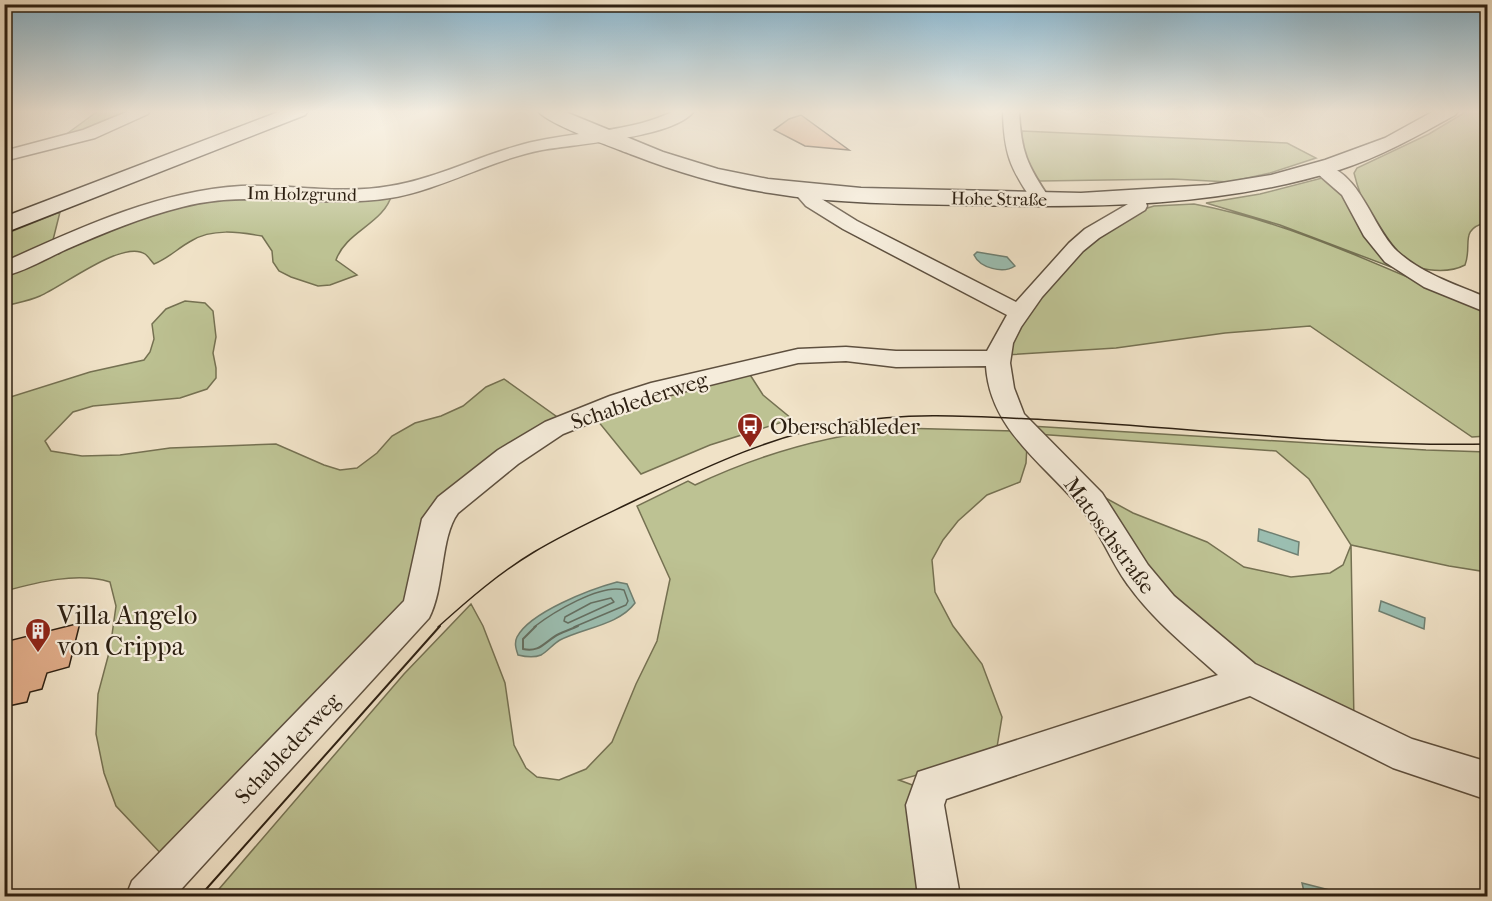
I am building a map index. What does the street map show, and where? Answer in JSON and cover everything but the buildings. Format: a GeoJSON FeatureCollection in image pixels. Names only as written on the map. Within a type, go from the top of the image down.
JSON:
{"type":"FeatureCollection","features":[{"type":"Feature","properties":{"kind":"main road"},"geometry":{"type":"LineString","coordinates":[[4,226],[186,153]]}},
{"type":"Feature","properties":{"kind":"main road","name":"Hohe Straße"},"geometry":{"type":"LineString","coordinates":[[654,153],[715,173],[767,186],[926,197],[1041,200],[1136,198],[1230,190],[1320,168],[1359,153]]}},
{"type":"Feature","properties":{"kind":"street","name":"Im Holzgrund"},"geometry":{"type":"LineString","coordinates":[[4,270],[123,220],[195,199],[240,192],[357,195],[393,192],[513,153]]}},
{"type":"Feature","properties":{"kind":"street"},"geometry":{"type":"LineString","coordinates":[[1014,153],[1016,163],[1041,200]]}},
{"type":"Feature","properties":{"kind":"street"},"geometry":{"type":"LineString","coordinates":[[1320,168],[1336,176],[1345,184],[1383,249],[1413,271],[1444,288],[1488,306]]}},
{"type":"Feature","properties":{"kind":"street"},"geometry":{"type":"LineString","coordinates":[[801,190],[813,202],[849,225],[1020,312]]}},
{"type":"Feature","properties":{"kind":"street"},"geometry":{"type":"LineString","coordinates":[[998,358],[1005,339],[1020,312],[1073,250],[1088,237],[1137,206],[1139,202],[1136,198]]}},
{"type":"Feature","properties":{"kind":"street","name":"Schablederweg"},"geometry":{"type":"LineString","coordinates":[[147,897],[418,608],[424,589],[437,519],[448,505],[469,486],[528,443],[554,428],[619,402],[789,357],[846,354],[896,359],[998,358]]}},
{"type":"Feature","properties":{"kind":"street","name":"Matoschstraße"},"geometry":{"type":"LineString","coordinates":[[998,358],[1003,387],[1013,418],[1092,501],[1137,574],[1163,606],[1243,675],[1406,755],[1488,781]]}},
{"type":"Feature","properties":{"kind":"street"},"geometry":{"type":"LineString","coordinates":[[939,897],[925,805],[931,784],[1239,684],[1243,675]]}},
{"type":"Feature","properties":{"kind":"green space"},"geometry":{"type":"Polygon","coordinates":[[[1023,153],[1306,153],[1316,158],[1270,173],[1229,182],[1173,179],[1040,181],[1030,171],[1023,153]]]}},
{"type":"Feature","properties":{"kind":"green space"},"geometry":{"type":"Polygon","coordinates":[[[1389,153],[1487,153],[1487,222],[1472,229],[1469,234],[1465,265],[1448,270],[1429,270],[1410,265],[1396,255],[1382,237],[1365,206],[1354,173],[1357,168],[1389,153]]]}},
{"type":"Feature","properties":{"kind":"green space"},"geometry":{"type":"Polygon","coordinates":[[[1322,178],[1335,185],[1394,266],[1391,267],[1280,225],[1206,203],[1260,194],[1322,178]]]}},
{"type":"Feature","properties":{"kind":"green space"},"geometry":{"type":"Polygon","coordinates":[[[392,194],[381,213],[348,242],[336,260],[357,275],[330,285],[318,286],[279,271],[273,262],[272,251],[262,236],[235,232],[217,233],[199,237],[154,264],[145,254],[135,251],[122,253],[92,266],[40,296],[5,306],[5,272],[102,230],[197,201],[392,194]]]}},
{"type":"Feature","properties":{"kind":"green space"},"geometry":{"type":"Polygon","coordinates":[[[1194,204],[1232,212],[1306,236],[1487,311],[1487,436],[1472,437],[1310,326],[1225,333],[1116,348],[1005,355],[1020,322],[1087,242],[1144,209],[1154,206],[1194,204]]]}},
{"type":"Feature","properties":{"kind":"green space"},"geometry":{"type":"Polygon","coordinates":[[[60,212],[52,244],[5,267],[5,234],[60,212]]]}},
{"type":"Feature","properties":{"kind":"green space"},"geometry":{"type":"Polygon","coordinates":[[[185,301],[205,303],[213,311],[216,337],[213,353],[216,378],[207,389],[180,398],[93,406],[73,412],[45,441],[51,451],[82,456],[120,455],[170,448],[276,444],[340,470],[357,468],[377,453],[392,436],[415,423],[441,416],[463,406],[486,387],[504,379],[560,419],[461,481],[414,591],[166,859],[116,806],[104,773],[96,734],[98,694],[110,649],[116,606],[110,582],[71,578],[5,591],[4,399],[90,372],[144,360],[150,352],[154,339],[152,324],[166,309],[185,301]]]}},
{"type":"Feature","properties":{"kind":"green space"},"geometry":{"type":"Polygon","coordinates":[[[747,370],[763,395],[792,419],[710,445],[641,474],[593,415],[747,370]]]}},
{"type":"Feature","properties":{"kind":"green space"},"geometry":{"type":"Polygon","coordinates":[[[1030,426],[1487,452],[1487,572],[1351,545],[1309,479],[1276,451],[1036,434],[1030,426]]]}},
{"type":"Feature","properties":{"kind":"green space"},"geometry":{"type":"Polygon","coordinates":[[[899,428],[1014,431],[1027,445],[1026,463],[1020,482],[987,495],[958,521],[943,540],[932,560],[935,592],[953,626],[982,664],[1002,717],[996,753],[899,780],[942,796],[940,818],[953,896],[213,896],[404,674],[471,604],[483,626],[505,683],[514,745],[526,768],[537,777],[559,780],[586,769],[612,742],[657,641],[670,579],[637,506],[688,481],[695,485],[769,455],[820,441],[899,428]]]}},
{"type":"Feature","properties":{"kind":"green space"},"geometry":{"type":"Polygon","coordinates":[[[1091,490],[1133,513],[1207,542],[1244,567],[1291,577],[1330,573],[1343,565],[1351,545],[1354,723],[1296,696],[1187,618],[1091,490]]]}},
{"type":"Feature","properties":{"kind":"water"},"geometry":{"type":"Polygon","coordinates":[[[977,252],[1007,257],[1015,266],[998,269],[986,266],[977,260],[974,255],[977,252]]]}},
{"type":"Feature","properties":{"kind":"water"},"geometry":{"type":"Polygon","coordinates":[[[1259,529],[1299,542],[1298,555],[1258,541],[1259,529]]]}},
{"type":"Feature","properties":{"kind":"water"},"geometry":{"type":"Polygon","coordinates":[[[617,582],[627,584],[635,603],[620,616],[560,640],[536,657],[518,655],[515,644],[517,637],[534,619],[547,610],[577,596],[617,582]]]}},
{"type":"Feature","properties":{"kind":"water"},"geometry":{"type":"Polygon","coordinates":[[[1381,601],[1425,618],[1424,629],[1379,611],[1381,601]]]}},
{"type":"Feature","properties":{"kind":"water"},"geometry":{"type":"Polygon","coordinates":[[[1302,883],[1353,896],[1305,896],[1302,883]]]}},
{"type":"Feature","properties":{"kind":"tram line"},"geometry":{"type":"LineString","coordinates":[[438,627],[508,569],[572,531],[739,454],[818,428],[845,423],[896,417],[973,416],[1378,443],[1488,444]]}},
{"type":"Feature","properties":{"kind":"tram line"},"geometry":{"type":"LineString","coordinates":[[200,896],[440,626]]}},
{"type":"Feature","properties":{"kind":"place","name":"Oberschableder"},"geometry":{"type":"Point","coordinates":[750,449]}},
{"type":"Feature","properties":{"kind":"place","name":"Villa Angelo von Crippa"},"geometry":{"type":"Point","coordinates":[38,654]}}]}
